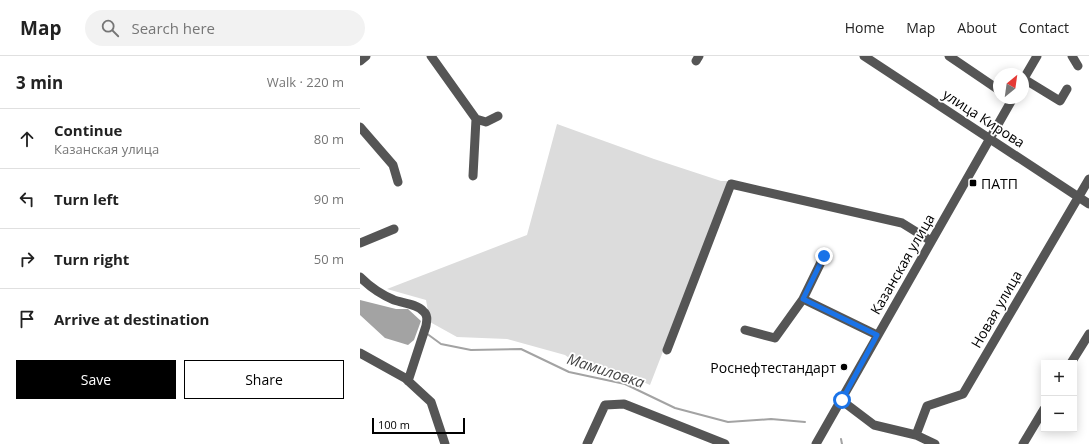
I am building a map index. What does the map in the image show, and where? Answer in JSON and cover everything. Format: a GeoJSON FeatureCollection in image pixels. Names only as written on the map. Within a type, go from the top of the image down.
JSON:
{"type":"FeatureCollection","features":[{"type":"Feature","properties":{"kind":"street"},"geometry":{"type":"LineString","coordinates":[[360,61],[366,56]]}},
{"type":"Feature","properties":{"kind":"street"},"geometry":{"type":"LineString","coordinates":[[431,56],[476,119],[474,176]]}},
{"type":"Feature","properties":{"kind":"street","name":"улица Кирова"},"geometry":{"type":"LineString","coordinates":[[864,56],[1089,204]]}},
{"type":"Feature","properties":{"kind":"street"},"geometry":{"type":"LineString","coordinates":[[949,56],[993,86]]}},
{"type":"Feature","properties":{"kind":"street"},"geometry":{"type":"LineString","coordinates":[[1029,70],[1037,56]]}},
{"type":"Feature","properties":{"kind":"street"},"geometry":{"type":"LineString","coordinates":[[1072,56],[1078,66]]}},
{"type":"Feature","properties":{"kind":"street"},"geometry":{"type":"LineString","coordinates":[[1029,83],[1060,101],[1067,89]]}},
{"type":"Feature","properties":{"kind":"street","name":"Казанская улица"},"geometry":{"type":"LineString","coordinates":[[816,444],[1009,104]]}},
{"type":"Feature","properties":{"kind":"street"},"geometry":{"type":"LineString","coordinates":[[476,119],[486,122],[498,116]]}},
{"type":"Feature","properties":{"kind":"street"},"geometry":{"type":"LineString","coordinates":[[360,127],[393,165],[398,182]]}},
{"type":"Feature","properties":{"kind":"street","name":"Новая улица"},"geometry":{"type":"LineString","coordinates":[[916,435],[927,406],[963,394],[1089,179]]}},
{"type":"Feature","properties":{"kind":"street"},"geometry":{"type":"LineString","coordinates":[[667,350],[731,184],[902,223],[931,241]]}},
{"type":"Feature","properties":{"kind":"street"},"geometry":{"type":"LineString","coordinates":[[360,244],[394,229]]}},
{"type":"Feature","properties":{"kind":"street"},"geometry":{"type":"LineString","coordinates":[[745,330],[775,338],[803,299],[824,256]]}},
{"type":"Feature","properties":{"kind":"street"},"geometry":{"type":"LineString","coordinates":[[360,277],[381,293],[392,299],[419,308],[425,313],[427,318],[426,326],[408,381]]}},
{"type":"Feature","properties":{"kind":"street"},"geometry":{"type":"LineString","coordinates":[[803,299],[877,335]]}},
{"type":"Feature","properties":{"kind":"street"},"geometry":{"type":"LineString","coordinates":[[1074,360],[1089,334]]}},
{"type":"Feature","properties":{"kind":"street"},"geometry":{"type":"LineString","coordinates":[[360,353],[408,381],[431,402],[445,444]]}},
{"type":"Feature","properties":{"kind":"street"},"geometry":{"type":"LineString","coordinates":[[842,400],[874,425],[916,435],[935,444]]}},
{"type":"Feature","properties":{"kind":"street"},"geometry":{"type":"LineString","coordinates":[[587,444],[605,405],[624,404],[726,444]]}},
{"type":"Feature","properties":{"kind":"street"},"geometry":{"type":"LineString","coordinates":[[1023,444],[1041,414]]}},
{"type":"Feature","properties":{"kind":"shaded area"},"geometry":{"type":"Polygon","coordinates":[[[557,124],[654,159],[721,181],[729,181],[650,385],[619,371],[586,370],[565,355],[507,339],[457,337],[430,322],[426,300],[387,289],[527,235],[557,124]]]}},
{"type":"Feature","properties":{"kind":"shaded area"},"geometry":{"type":"Polygon","coordinates":[[[360,300],[396,309],[408,309],[421,321],[414,340],[408,345],[385,338],[360,315],[360,300]]]}},
{"type":"Feature","properties":{"kind":"waterway","name":"Мамиловка"},"geometry":{"type":"LineString","coordinates":[[426,333],[441,344],[471,350],[521,349],[569,372],[625,384],[675,408],[728,422],[771,419],[805,422]]}},
{"type":"Feature","properties":{"kind":"waterway"},"geometry":{"type":"LineString","coordinates":[[841,439],[842,444]]}},
{"type":"Feature","properties":{"kind":"place","name":"ПАТП"},"geometry":{"type":"Point","coordinates":[973,183]}},
{"type":"Feature","properties":{"kind":"place","name":"Роснефтестандарт"},"geometry":{"type":"Point","coordinates":[844,367]}},
{"type":"Feature","properties":{"kind":"route"},"geometry":{"type":"LineString","coordinates":[[824,256],[803,299],[877,335],[842,400]]}}]}
